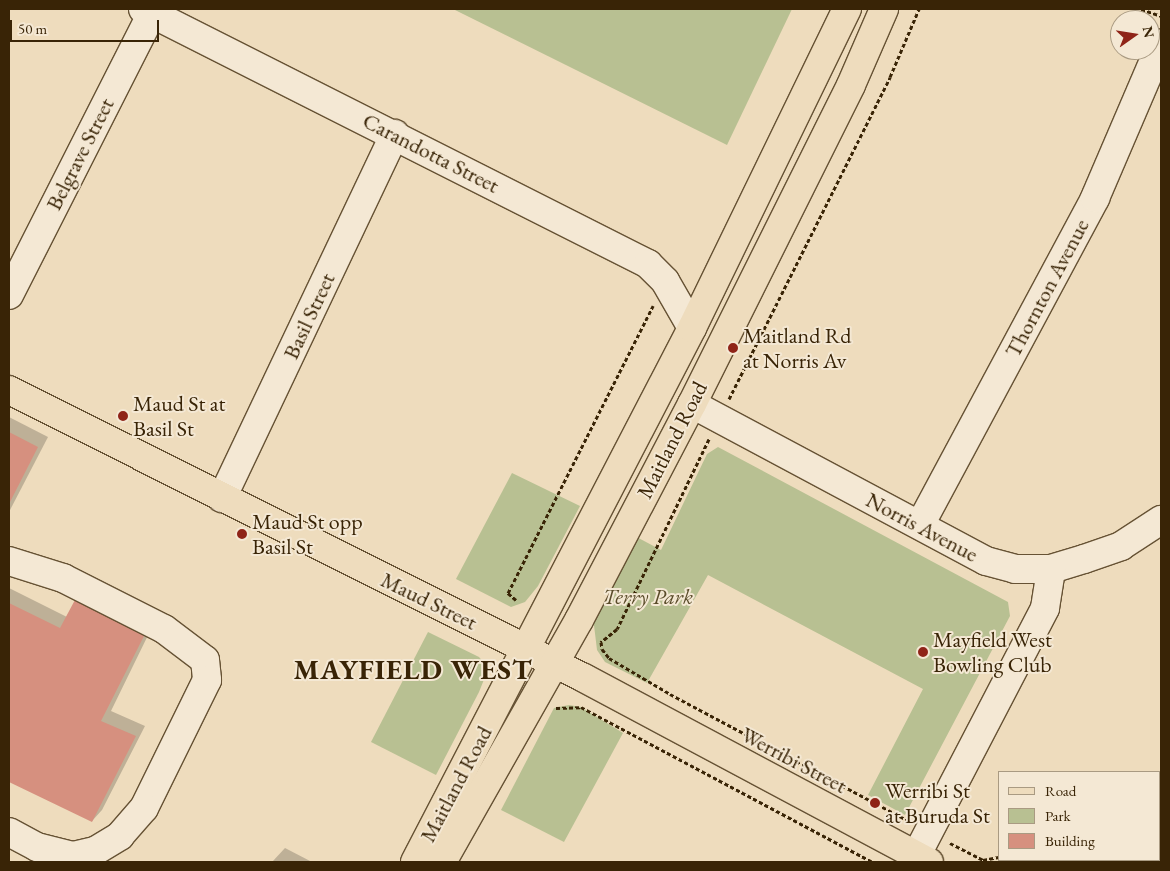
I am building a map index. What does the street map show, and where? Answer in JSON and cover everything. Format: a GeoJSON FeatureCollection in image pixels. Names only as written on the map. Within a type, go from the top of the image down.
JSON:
{"type":"FeatureCollection","features":[{"type":"Feature","properties":{"kind":"main road","name":"Maitland Road"},"geometry":{"type":"LineString","coordinates":[[415,862],[527,650],[692,328],[847,9]]}},
{"type":"Feature","properties":{"kind":"main road","name":"Maitland Road"},"geometry":{"type":"LineString","coordinates":[[442,862],[555,664],[692,404],[846,94],[884,9]]}},
{"type":"Feature","properties":{"kind":"main road","name":"Maud Street"},"geometry":{"type":"LineString","coordinates":[[9,390],[555,664]]}},
{"type":"Feature","properties":{"kind":"main road","name":"Werribi Street"},"geometry":{"type":"LineString","coordinates":[[555,664],[920,860]]}},
{"type":"Feature","properties":{"kind":"street","name":"Carandotta Street"},"geometry":{"type":"LineString","coordinates":[[147,11],[395,134],[648,264],[665,282],[692,328]]}},
{"type":"Feature","properties":{"kind":"street","name":"Belgrave Street"},"geometry":{"type":"LineString","coordinates":[[9,295],[147,11]]}},
{"type":"Feature","properties":{"kind":"street","name":"Thornton Avenue"},"geometry":{"type":"LineString","coordinates":[[920,525],[1095,198],[1161,44]]}},
{"type":"Feature","properties":{"kind":"street","name":"Basil Street"},"geometry":{"type":"LineString","coordinates":[[222,498],[395,134]]}},
{"type":"Feature","properties":{"kind":"street","name":"Norris Avenue"},"geometry":{"type":"LineString","coordinates":[[692,404],[986,561],[1015,569],[1051,569],[1121,546],[1161,520]]}},
{"type":"Feature","properties":{"kind":"street"},"geometry":{"type":"LineString","coordinates":[[9,561],[63,578],[164,629],[204,660],[207,680],[144,808],[120,836],[95,850],[73,856],[37,846],[9,832]]}},
{"type":"Feature","properties":{"kind":"street"},"geometry":{"type":"LineString","coordinates":[[920,860],[929,832],[1045,608],[1051,569]]}},
{"type":"Feature","properties":{"kind":"path"},"geometry":{"type":"LineString","coordinates":[[728,401],[890,77],[919,9]]}},
{"type":"Feature","properties":{"kind":"path"},"geometry":{"type":"LineString","coordinates":[[1141,9],[1161,16]]}},
{"type":"Feature","properties":{"kind":"path"},"geometry":{"type":"LineString","coordinates":[[516,600],[508,593],[665,282]]}},
{"type":"Feature","properties":{"kind":"path","name":"Werribi Street"},"geometry":{"type":"LineString","coordinates":[[713,432],[617,629],[601,642],[610,658],[670,694],[983,860],[998,858]]}},
{"type":"Feature","properties":{"kind":"path"},"geometry":{"type":"LineString","coordinates":[[569,705],[581,707],[873,862]]}},
{"type":"Feature","properties":{"kind":"green space"},"geometry":{"type":"Polygon","coordinates":[[[453,9],[792,9],[727,145],[453,9]]]}},
{"type":"Feature","properties":{"kind":"green space","name":"Mayfield West Bowling Club"},"geometry":{"type":"Polygon","coordinates":[[[718,447],[1008,602],[1010,616],[905,815],[868,795],[923,689],[708,575],[647,683],[605,662],[597,650],[593,617],[631,534],[661,550],[707,454],[718,447]]]}},
{"type":"Feature","properties":{"kind":"green space","name":"Terry Park"},"geometry":{"type":"Polygon","coordinates":[[[512,473],[580,506],[538,586],[525,602],[511,607],[456,579],[512,473]]]}},
{"type":"Feature","properties":{"kind":"green space"},"geometry":{"type":"Polygon","coordinates":[[[428,632],[479,657],[484,663],[485,677],[436,775],[371,742],[428,632]]]}},
{"type":"Feature","properties":{"kind":"green space"},"geometry":{"type":"Polygon","coordinates":[[[569,705],[581,707],[623,733],[564,842],[501,810],[554,708],[569,705]]]}},
{"type":"Feature","properties":{"kind":"building"},"geometry":{"type":"Polygon","coordinates":[[[9,432],[38,447],[9,504],[9,432]]]}},
{"type":"Feature","properties":{"kind":"building"},"geometry":{"type":"Polygon","coordinates":[[[76,598],[145,634],[101,721],[136,736],[92,822],[9,782],[9,603],[60,628],[76,598]]]}},
{"type":"Feature","properties":{"kind":"place","name":"Maitland Rd at Norris Av"},"geometry":{"type":"Point","coordinates":[733,348]}},
{"type":"Feature","properties":{"kind":"place","name":"Maud St at Basil St"},"geometry":{"type":"Point","coordinates":[123,416]}},
{"type":"Feature","properties":{"kind":"place","name":"Maud St opp Basil St"},"geometry":{"type":"Point","coordinates":[242,534]}},
{"type":"Feature","properties":{"kind":"place","name":"Mayfield West Bowling Club"},"geometry":{"type":"Point","coordinates":[923,652]}},
{"type":"Feature","properties":{"kind":"place","name":"Werribi St at Buruda St"},"geometry":{"type":"Point","coordinates":[875,803]}},
{"type":"Feature","properties":{"kind":"district","name":"MAYFIELD WEST"},"geometry":{"type":"Point","coordinates":[413,669]}}]}
